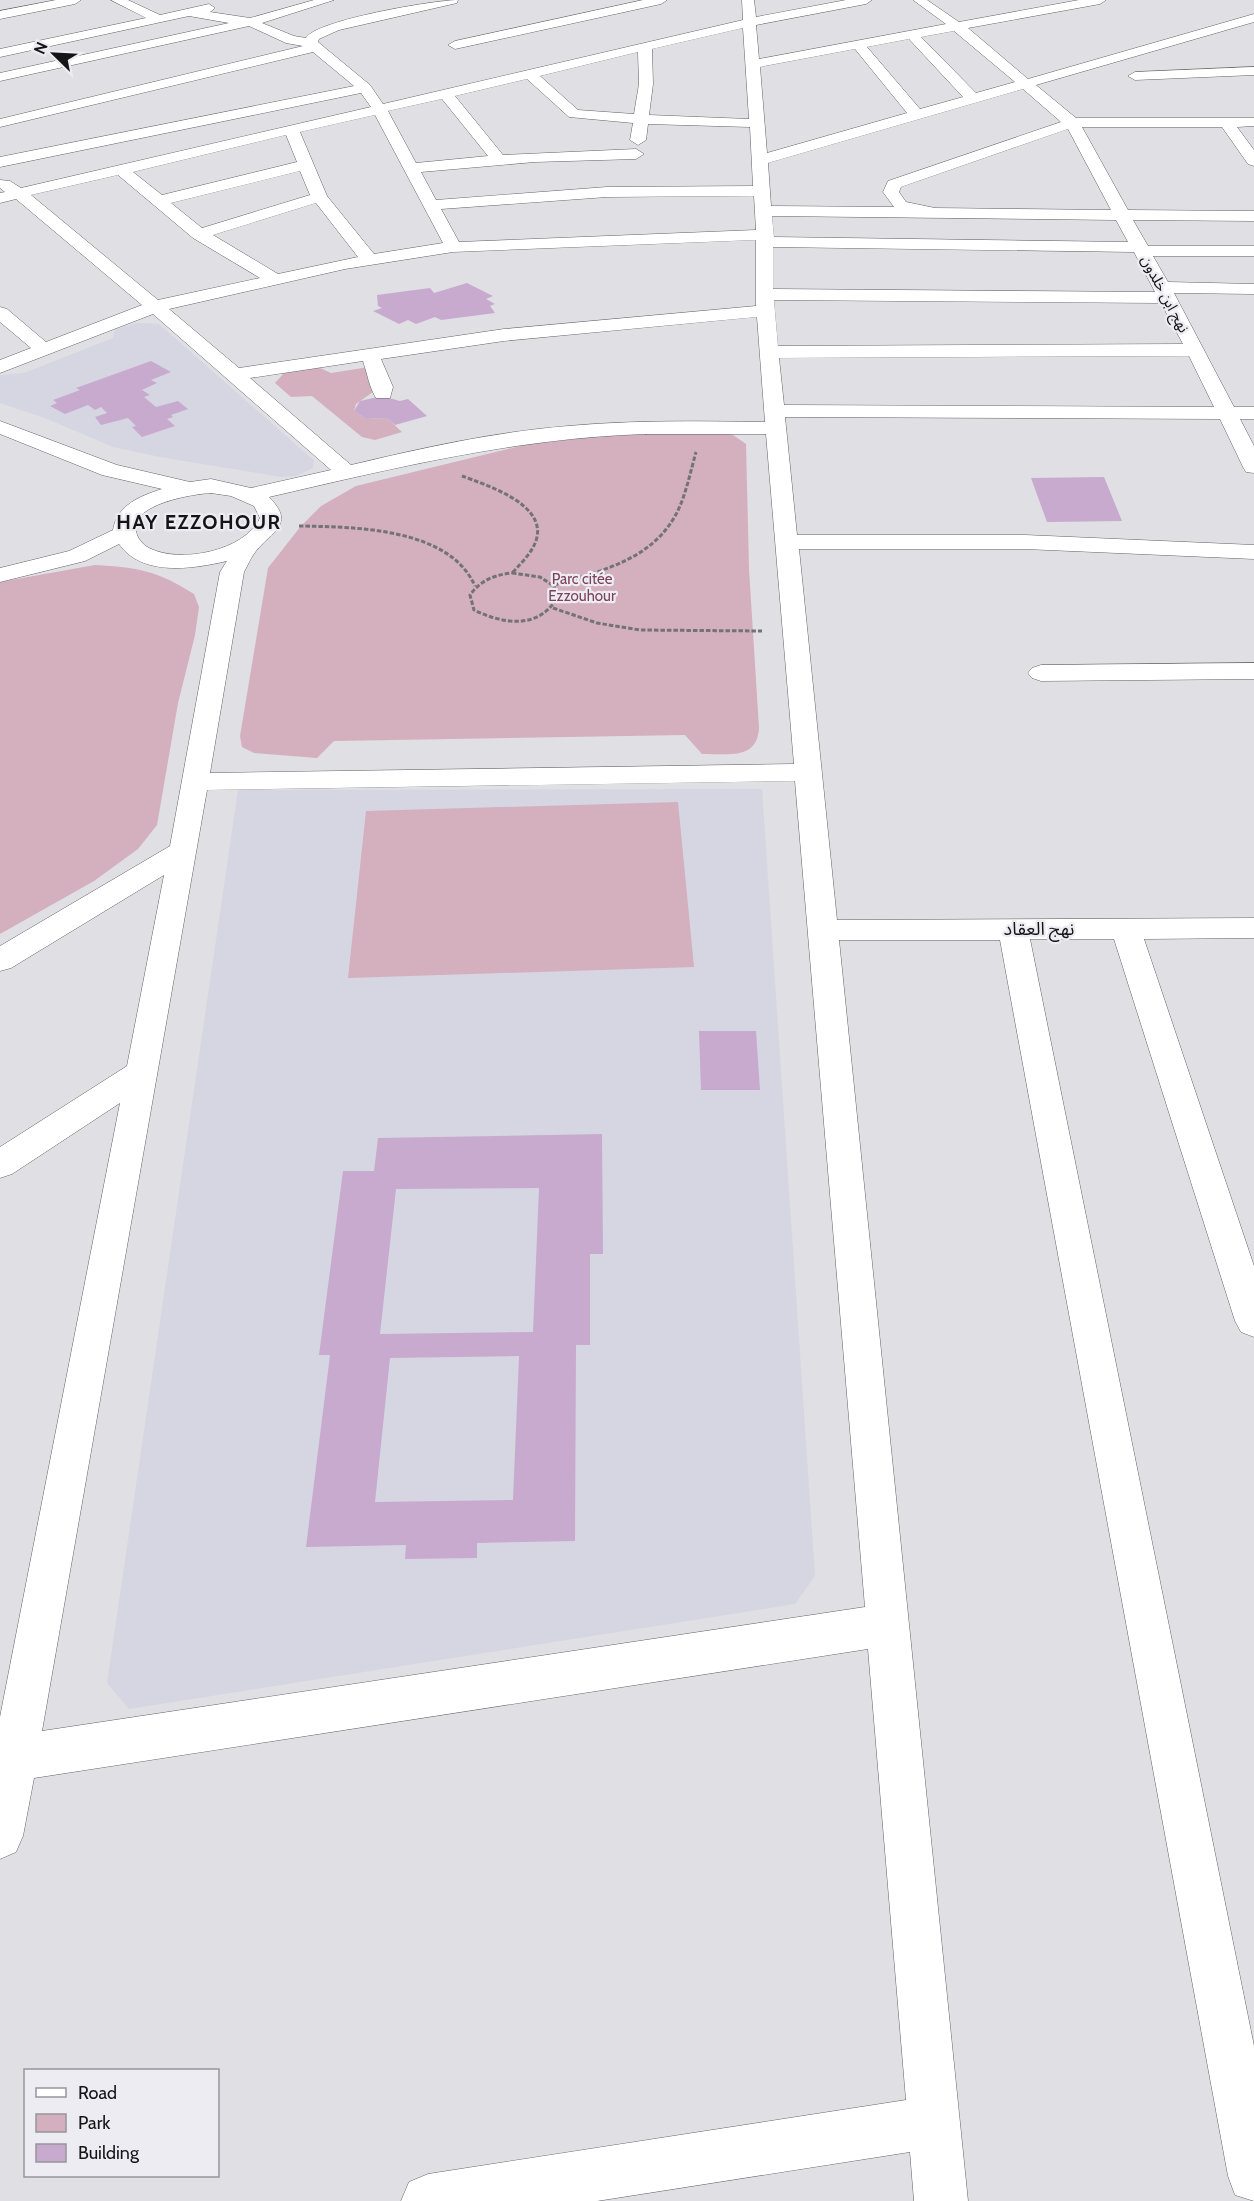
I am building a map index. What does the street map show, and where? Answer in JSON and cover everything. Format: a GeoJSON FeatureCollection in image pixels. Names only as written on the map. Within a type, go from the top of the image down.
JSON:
{"type":"FeatureCollection","features":[{"type":"Feature","properties":{"kind":"street"},"geometry":{"type":"LineString","coordinates":[[0,15],[75,0]]}},
{"type":"Feature","properties":{"kind":"street"},"geometry":{"type":"LineString","coordinates":[[117,0],[157,18]]}},
{"type":"Feature","properties":{"kind":"street"},"geometry":{"type":"LineString","coordinates":[[0,77],[250,22],[328,0]]}},
{"type":"Feature","properties":{"kind":"street"},"geometry":{"type":"LineString","coordinates":[[314,45],[313,37],[335,27],[453,0]]}},
{"type":"Feature","properties":{"kind":"street"},"geometry":{"type":"LineString","coordinates":[[501,81],[451,41],[661,0]]}},
{"type":"Feature","properties":{"kind":"street"},"geometry":{"type":"LineString","coordinates":[[748,0],[755,123],[760,160],[769,352],[941,2201]]}},
{"type":"Feature","properties":{"kind":"street"},"geometry":{"type":"LineString","coordinates":[[0,198],[118,168],[292,131],[379,108],[531,75],[751,22],[866,0]]}},
{"type":"Feature","properties":{"kind":"street"},"geometry":{"type":"LineString","coordinates":[[919,0],[958,27],[1072,123]]}},
{"type":"Feature","properties":{"kind":"street"},"geometry":{"type":"LineString","coordinates":[[753,64],[1100,0]]}},
{"type":"Feature","properties":{"kind":"street"},"geometry":{"type":"LineString","coordinates":[[0,53],[228,4]]}},
{"type":"Feature","properties":{"kind":"street"},"geometry":{"type":"LineString","coordinates":[[410,10],[428,24]]}},
{"type":"Feature","properties":{"kind":"street"},"geometry":{"type":"LineString","coordinates":[[188,12],[250,22],[291,40],[314,45],[365,88],[379,108],[453,247]]}},
{"type":"Feature","properties":{"kind":"street"},"geometry":{"type":"LineString","coordinates":[[760,160],[1254,18]]}},
{"type":"Feature","properties":{"kind":"street"},"geometry":{"type":"LineString","coordinates":[[913,36],[973,99]]}},
{"type":"Feature","properties":{"kind":"street"},"geometry":{"type":"LineString","coordinates":[[7,121],[314,45]]}},
{"type":"Feature","properties":{"kind":"street"},"geometry":{"type":"LineString","coordinates":[[860,46],[916,114]]}},
{"type":"Feature","properties":{"kind":"street"},"geometry":{"type":"LineString","coordinates":[[635,192],[636,154],[646,84],[645,47]]}},
{"type":"Feature","properties":{"kind":"street"},"geometry":{"type":"LineString","coordinates":[[1111,60],[1153,89]]}},
{"type":"Feature","properties":{"kind":"street"},"geometry":{"type":"LineString","coordinates":[[1135,76],[1254,71]]}},
{"type":"Feature","properties":{"kind":"street"},"geometry":{"type":"LineString","coordinates":[[531,75],[574,114],[641,120],[755,123]]}},
{"type":"Feature","properties":{"kind":"street"},"geometry":{"type":"LineString","coordinates":[[0,162],[58,148],[365,88]]}},
{"type":"Feature","properties":{"kind":"street"},"geometry":{"type":"LineString","coordinates":[[446,93],[499,160]]}},
{"type":"Feature","properties":{"kind":"street"},"geometry":{"type":"LineString","coordinates":[[1180,109],[1198,121]]}},
{"type":"Feature","properties":{"kind":"street"},"geometry":{"type":"LineString","coordinates":[[0,111],[7,121],[36,134],[58,148]]}},
{"type":"Feature","properties":{"kind":"street"},"geometry":{"type":"LineString","coordinates":[[1227,122],[1254,161]]}},
{"type":"Feature","properties":{"kind":"street"},"geometry":{"type":"LineString","coordinates":[[929,211],[902,206],[891,192],[894,184],[1072,123],[1254,122]]}},
{"type":"Feature","properties":{"kind":"street","name":"نهج ابن خلدون"},"geometry":{"type":"LineString","coordinates":[[1072,123],[1196,350],[1254,467]]}},
{"type":"Feature","properties":{"kind":"street"},"geometry":{"type":"LineString","coordinates":[[292,131],[319,197],[370,260]]}},
{"type":"Feature","properties":{"kind":"street"},"geometry":{"type":"LineString","coordinates":[[409,168],[499,160],[636,154]]}},
{"type":"Feature","properties":{"kind":"street"},"geometry":{"type":"LineString","coordinates":[[159,201],[304,165]]}},
{"type":"Feature","properties":{"kind":"street"},"geometry":{"type":"LineString","coordinates":[[118,168],[199,234],[273,278]]}},
{"type":"Feature","properties":{"kind":"street"},"geometry":{"type":"LineString","coordinates":[[0,181],[20,193],[71,239],[157,306],[347,473]]}},
{"type":"Feature","properties":{"kind":"street"},"geometry":{"type":"LineString","coordinates":[[430,205],[635,192],[761,192]]}},
{"type":"Feature","properties":{"kind":"street"},"geometry":{"type":"LineString","coordinates":[[199,234],[319,197]]}},
{"type":"Feature","properties":{"kind":"street"},"geometry":{"type":"LineString","coordinates":[[763,211],[1254,216]]}},
{"type":"Feature","properties":{"kind":"street"},"geometry":{"type":"LineString","coordinates":[[0,367],[157,306],[273,278],[453,247],[764,239],[1254,251]]}},
{"type":"Feature","properties":{"kind":"street"},"geometry":{"type":"LineString","coordinates":[[235,374],[504,335],[766,302],[1254,289]]}},
{"type":"Feature","properties":{"kind":"street"},"geometry":{"type":"LineString","coordinates":[[0,312],[44,350]]}},
{"type":"Feature","properties":{"kind":"street"},"geometry":{"type":"LineString","coordinates":[[769,352],[1196,350]]}},
{"type":"Feature","properties":{"kind":"street"},"geometry":{"type":"LineString","coordinates":[[369,354],[383,387],[383,394]]}},
{"type":"Feature","properties":{"kind":"street"},"geometry":{"type":"LineString","coordinates":[[253,494],[493,442],[565,432],[646,427],[704,428],[777,420],[1254,413]]}},
{"type":"Feature","properties":{"kind":"street"},"geometry":{"type":"LineString","coordinates":[[0,427],[110,470],[186,488]]}},
{"type":"Feature","properties":{"kind":"street"},"geometry":{"type":"LineString","coordinates":[[110,470],[143,503]]}},
{"type":"Feature","properties":{"kind":"street"},"geometry":{"type":"LineString","coordinates":[[0,575],[77,556],[142,554],[176,561],[210,558],[248,546],[261,536],[270,519],[347,473]]}},
{"type":"Feature","properties":{"kind":"street"},"geometry":{"type":"LineString","coordinates":[[142,554],[129,544],[124,533],[128,517],[143,503],[163,494],[186,488],[211,486],[234,488],[253,494],[265,503],[270,519]]}},
{"type":"Feature","properties":{"kind":"street"},"geometry":{"type":"LineString","coordinates":[[77,556],[124,533]]}},
{"type":"Feature","properties":{"kind":"street"},"geometry":{"type":"LineString","coordinates":[[788,542],[1025,542],[1254,552]]}},
{"type":"Feature","properties":{"kind":"street"},"geometry":{"type":"LineString","coordinates":[[0,1836],[183,851],[232,572],[248,546]]}},
{"type":"Feature","properties":{"kind":"street"},"geometry":{"type":"LineString","coordinates":[[176,561],[204,580],[227,603]]}},
{"type":"Feature","properties":{"kind":"street"},"geometry":{"type":"LineString","coordinates":[[1041,673],[1254,671]]}},
{"type":"Feature","properties":{"kind":"street"},"geometry":{"type":"LineString","coordinates":[[194,782],[809,772]]}},
{"type":"Feature","properties":{"kind":"street"},"geometry":{"type":"LineString","coordinates":[[0,960],[183,851]]}},
{"type":"Feature","properties":{"kind":"street"},"geometry":{"type":"LineString","coordinates":[[1013,929],[1254,2176]]}},
{"type":"Feature","properties":{"kind":"street"},"geometry":{"type":"LineString","coordinates":[[1126,929],[1254,1321]]}},
{"type":"Feature","properties":{"kind":"street","name":"نهج العقاد"},"geometry":{"type":"LineString","coordinates":[[824,930],[1253,929]]}},
{"type":"Feature","properties":{"kind":"street"},"geometry":{"type":"LineString","coordinates":[[0,1164],[140,1074]]}},
{"type":"Feature","properties":{"kind":"street"},"geometry":{"type":"LineString","coordinates":[[14,1758],[888,1625]]}},
{"type":"Feature","properties":{"kind":"street"},"geometry":{"type":"LineString","coordinates":[[428,2201],[934,2122]]}},
{"type":"Feature","properties":{"kind":"path"},"geometry":{"type":"LineString","coordinates":[[554,585],[626,561],[655,546],[677,513],[704,428]]}},
{"type":"Feature","properties":{"kind":"path"},"geometry":{"type":"LineString","coordinates":[[410,459],[490,486],[526,505],[534,515],[536,536],[525,561],[512,573]]}},
{"type":"Feature","properties":{"kind":"path"},"geometry":{"type":"LineString","coordinates":[[270,519],[399,532],[419,538],[470,575],[475,586]]}},
{"type":"Feature","properties":{"kind":"path"},"geometry":{"type":"LineString","coordinates":[[512,573],[541,577],[554,585],[558,590],[559,598],[553,608],[537,618],[523,622],[495,620],[474,610],[470,595],[475,586],[497,575],[512,573]]}},
{"type":"Feature","properties":{"kind":"path"},"geometry":{"type":"LineString","coordinates":[[553,608],[597,623],[640,630],[796,632]]}},
{"type":"Feature","properties":{"kind":"shaded area"},"geometry":{"type":"Polygon","coordinates":[[[138,323],[159,324],[314,460],[313,468],[296,476],[281,477],[160,457],[113,447],[45,418],[0,403],[0,375],[24,373],[113,338],[115,329],[138,323]]]}},
{"type":"Feature","properties":{"kind":"shaded area"},"geometry":{"type":"Polygon","coordinates":[[[762,789],[815,1576],[795,1604],[129,1709],[107,1683],[238,790],[762,789]]]}},
{"type":"Feature","properties":{"kind":"green space"},"geometry":{"type":"Polygon","coordinates":[[[318,367],[331,373],[369,367],[377,389],[356,404],[354,411],[366,419],[387,418],[402,432],[375,440],[362,437],[312,396],[291,397],[275,383],[284,373],[318,367]]]}},
{"type":"Feature","properties":{"kind":"green space","name":"Parc citée Ezzouhour"},"geometry":{"type":"Polygon","coordinates":[[[722,432],[733,435],[746,444],[749,569],[759,728],[757,739],[747,750],[731,754],[702,754],[685,735],[334,741],[317,758],[254,753],[242,747],[240,736],[268,568],[301,526],[321,506],[356,486],[529,444],[614,435],[722,432]]]}},
{"type":"Feature","properties":{"kind":"green space"},"geometry":{"type":"Polygon","coordinates":[[[95,565],[123,567],[158,575],[194,594],[199,607],[195,635],[178,703],[157,825],[138,849],[94,881],[0,934],[0,582],[95,565]]]}},
{"type":"Feature","properties":{"kind":"green space"},"geometry":{"type":"Polygon","coordinates":[[[678,802],[694,967],[348,978],[366,811],[678,802]]]}},
{"type":"Feature","properties":{"kind":"building"},"geometry":{"type":"Polygon","coordinates":[[[467,283],[493,296],[486,299],[495,304],[490,306],[495,313],[441,320],[435,317],[416,324],[408,320],[399,324],[373,311],[382,308],[378,306],[377,295],[430,288],[434,293],[467,283]]]}},
{"type":"Feature","properties":{"kind":"building"},"geometry":{"type":"Polygon","coordinates":[[[151,361],[171,372],[151,380],[157,383],[142,390],[150,395],[144,397],[156,407],[178,401],[188,409],[171,415],[173,417],[167,419],[175,426],[142,437],[132,427],[136,426],[128,418],[101,425],[95,417],[107,413],[101,407],[95,410],[88,405],[65,414],[50,406],[57,403],[53,400],[80,390],[76,388],[151,361]]]}},
{"type":"Feature","properties":{"kind":"building"},"geometry":{"type":"Polygon","coordinates":[[[382,396],[400,401],[408,399],[427,416],[395,425],[387,418],[366,419],[354,411],[360,401],[382,396]]]}},
{"type":"Feature","properties":{"kind":"building"},"geometry":{"type":"Polygon","coordinates":[[[1104,477],[1122,521],[1047,522],[1031,478],[1104,477]]]}},
{"type":"Feature","properties":{"kind":"building"},"geometry":{"type":"Polygon","coordinates":[[[699,1031],[756,1031],[760,1090],[701,1090],[699,1031]]]}},
{"type":"Feature","properties":{"kind":"building"},"geometry":{"type":"Polygon","coordinates":[[[602,1134],[603,1254],[590,1254],[590,1345],[576,1345],[575,1541],[477,1543],[477,1558],[405,1559],[406,1545],[306,1547],[330,1355],[319,1355],[343,1171],[374,1171],[378,1138],[602,1134]],[[539,1188],[396,1189],[380,1334],[533,1332],[539,1188]],[[519,1356],[390,1358],[375,1502],[513,1500],[519,1356]]]}},
{"type":"Feature","properties":{"kind":"district","name":"HAY EZZOHOUR"},"geometry":{"type":"Point","coordinates":[199,522]}}]}
